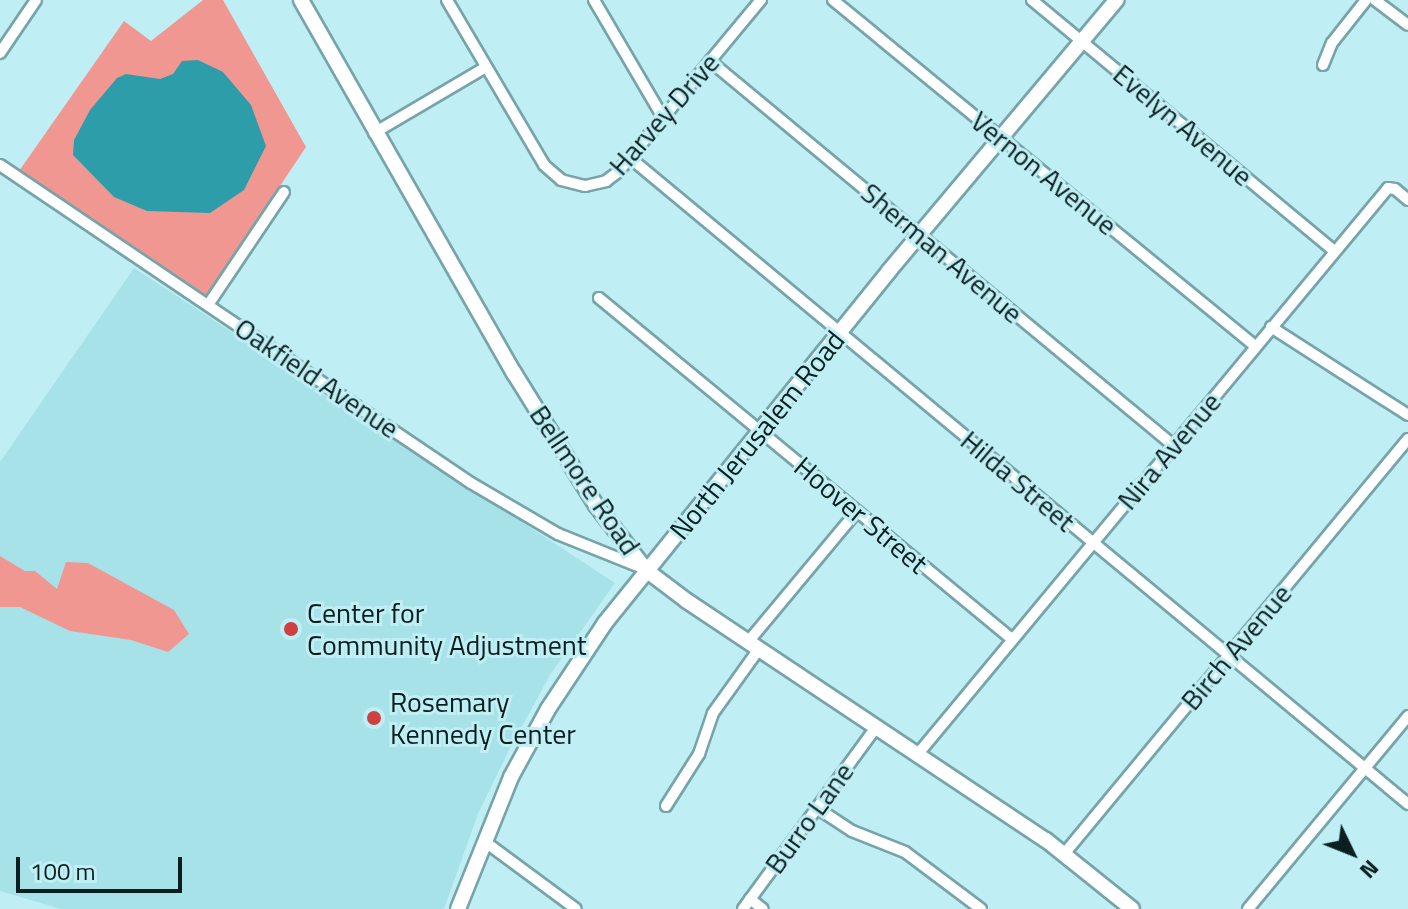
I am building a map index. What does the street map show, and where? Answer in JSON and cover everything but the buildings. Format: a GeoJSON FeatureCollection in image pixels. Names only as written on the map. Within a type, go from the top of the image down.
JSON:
{"type":"FeatureCollection","features":[{"type":"Feature","properties":{"kind":"main road","name":"Bellmore Road"},"geometry":{"type":"LineString","coordinates":[[301,0],[374,133],[514,373],[596,505],[646,570],[1064,854],[1132,909]]}},
{"type":"Feature","properties":{"kind":"main road","name":"North Jerusalem Road"},"geometry":{"type":"LineString","coordinates":[[458,909],[511,777],[548,709],[605,623],[919,235],[1116,0]]}},
{"type":"Feature","properties":{"kind":"street"},"geometry":{"type":"LineString","coordinates":[[0,53],[36,0]]}},
{"type":"Feature","properties":{"kind":"street"},"geometry":{"type":"LineString","coordinates":[[374,133],[486,67],[447,0]]}},
{"type":"Feature","properties":{"kind":"street"},"geometry":{"type":"LineString","coordinates":[[594,0],[662,116]]}},
{"type":"Feature","properties":{"kind":"street","name":"Harvey Drive"},"geometry":{"type":"LineString","coordinates":[[486,67],[550,171],[561,180],[585,186],[606,181],[618,172],[761,0]]}},
{"type":"Feature","properties":{"kind":"street","name":"Vernon Avenue"},"geometry":{"type":"LineString","coordinates":[[833,0],[1255,346]]}},
{"type":"Feature","properties":{"kind":"street","name":"Evelyn Avenue"},"geometry":{"type":"LineString","coordinates":[[1032,0],[1334,251]]}},
{"type":"Feature","properties":{"kind":"street"},"geometry":{"type":"LineString","coordinates":[[1323,65],[1332,43],[1366,0]]}},
{"type":"Feature","properties":{"kind":"street"},"geometry":{"type":"LineString","coordinates":[[1375,0],[1408,25]]}},
{"type":"Feature","properties":{"kind":"street","name":"Sherman Avenue"},"geometry":{"type":"LineString","coordinates":[[710,61],[1173,445]]}},
{"type":"Feature","properties":{"kind":"street","name":"Hilda Street"},"geometry":{"type":"LineString","coordinates":[[629,157],[1408,804]]}},
{"type":"Feature","properties":{"kind":"street","name":"Oakfield Avenue"},"geometry":{"type":"LineString","coordinates":[[0,165],[471,483],[558,534],[646,570]]}},
{"type":"Feature","properties":{"kind":"street","name":"Nira Avenue"},"geometry":{"type":"LineString","coordinates":[[917,755],[1334,251],[1392,187],[1408,200]]}},
{"type":"Feature","properties":{"kind":"street"},"geometry":{"type":"LineString","coordinates":[[208,305],[284,192]]}},
{"type":"Feature","properties":{"kind":"street","name":"Hoover Street"},"geometry":{"type":"LineString","coordinates":[[599,298],[1012,639]]}},
{"type":"Feature","properties":{"kind":"street"},"geometry":{"type":"LineString","coordinates":[[1271,327],[1408,415]]}},
{"type":"Feature","properties":{"kind":"street","name":"Birch Avenue"},"geometry":{"type":"LineString","coordinates":[[1064,854],[1408,439]]}},
{"type":"Feature","properties":{"kind":"street"},"geometry":{"type":"LineString","coordinates":[[666,806],[699,754],[713,713],[754,646],[857,511]]}},
{"type":"Feature","properties":{"kind":"street"},"geometry":{"type":"LineString","coordinates":[[1248,909],[1408,716]]}},
{"type":"Feature","properties":{"kind":"street","name":"Burro Lane"},"geometry":{"type":"LineString","coordinates":[[746,904],[876,727]]}},
{"type":"Feature","properties":{"kind":"street"},"geometry":{"type":"LineString","coordinates":[[817,808],[852,831],[905,852],[978,908]]}},
{"type":"Feature","properties":{"kind":"street"},"geometry":{"type":"LineString","coordinates":[[484,841],[576,909]]}},
{"type":"Feature","properties":{"kind":"street"},"geometry":{"type":"LineString","coordinates":[[746,904],[763,909]]}},
{"type":"Feature","properties":{"kind":"shaded area"},"geometry":{"type":"Polygon","coordinates":[[[203,0],[223,0],[306,147],[206,297],[19,171],[124,21],[151,41],[203,0]]]}},
{"type":"Feature","properties":{"kind":"shaded area"},"geometry":{"type":"Polygon","coordinates":[[[198,60],[223,72],[251,105],[266,146],[244,190],[210,213],[147,211],[114,197],[73,155],[74,140],[90,110],[117,78],[126,74],[160,79],[173,74],[182,61],[198,60]]]}},
{"type":"Feature","properties":{"kind":"shaded area","name":"Center for Community Adjustment"},"geometry":{"type":"Polygon","coordinates":[[[134,268],[615,583],[550,675],[508,752],[478,814],[444,909],[61,909],[0,891],[0,462],[134,268]]]}},
{"type":"Feature","properties":{"kind":"shaded area"},"geometry":{"type":"Polygon","coordinates":[[[0,556],[25,571],[35,571],[57,589],[66,562],[88,563],[174,610],[189,634],[168,652],[131,640],[70,631],[20,607],[0,607],[0,556]]]}},
{"type":"Feature","properties":{"kind":"place","name":"Center for Community Adjustment"},"geometry":{"type":"Point","coordinates":[291,629]}},
{"type":"Feature","properties":{"kind":"place","name":"Rosemary Kennedy Center"},"geometry":{"type":"Point","coordinates":[374,718]}}]}
